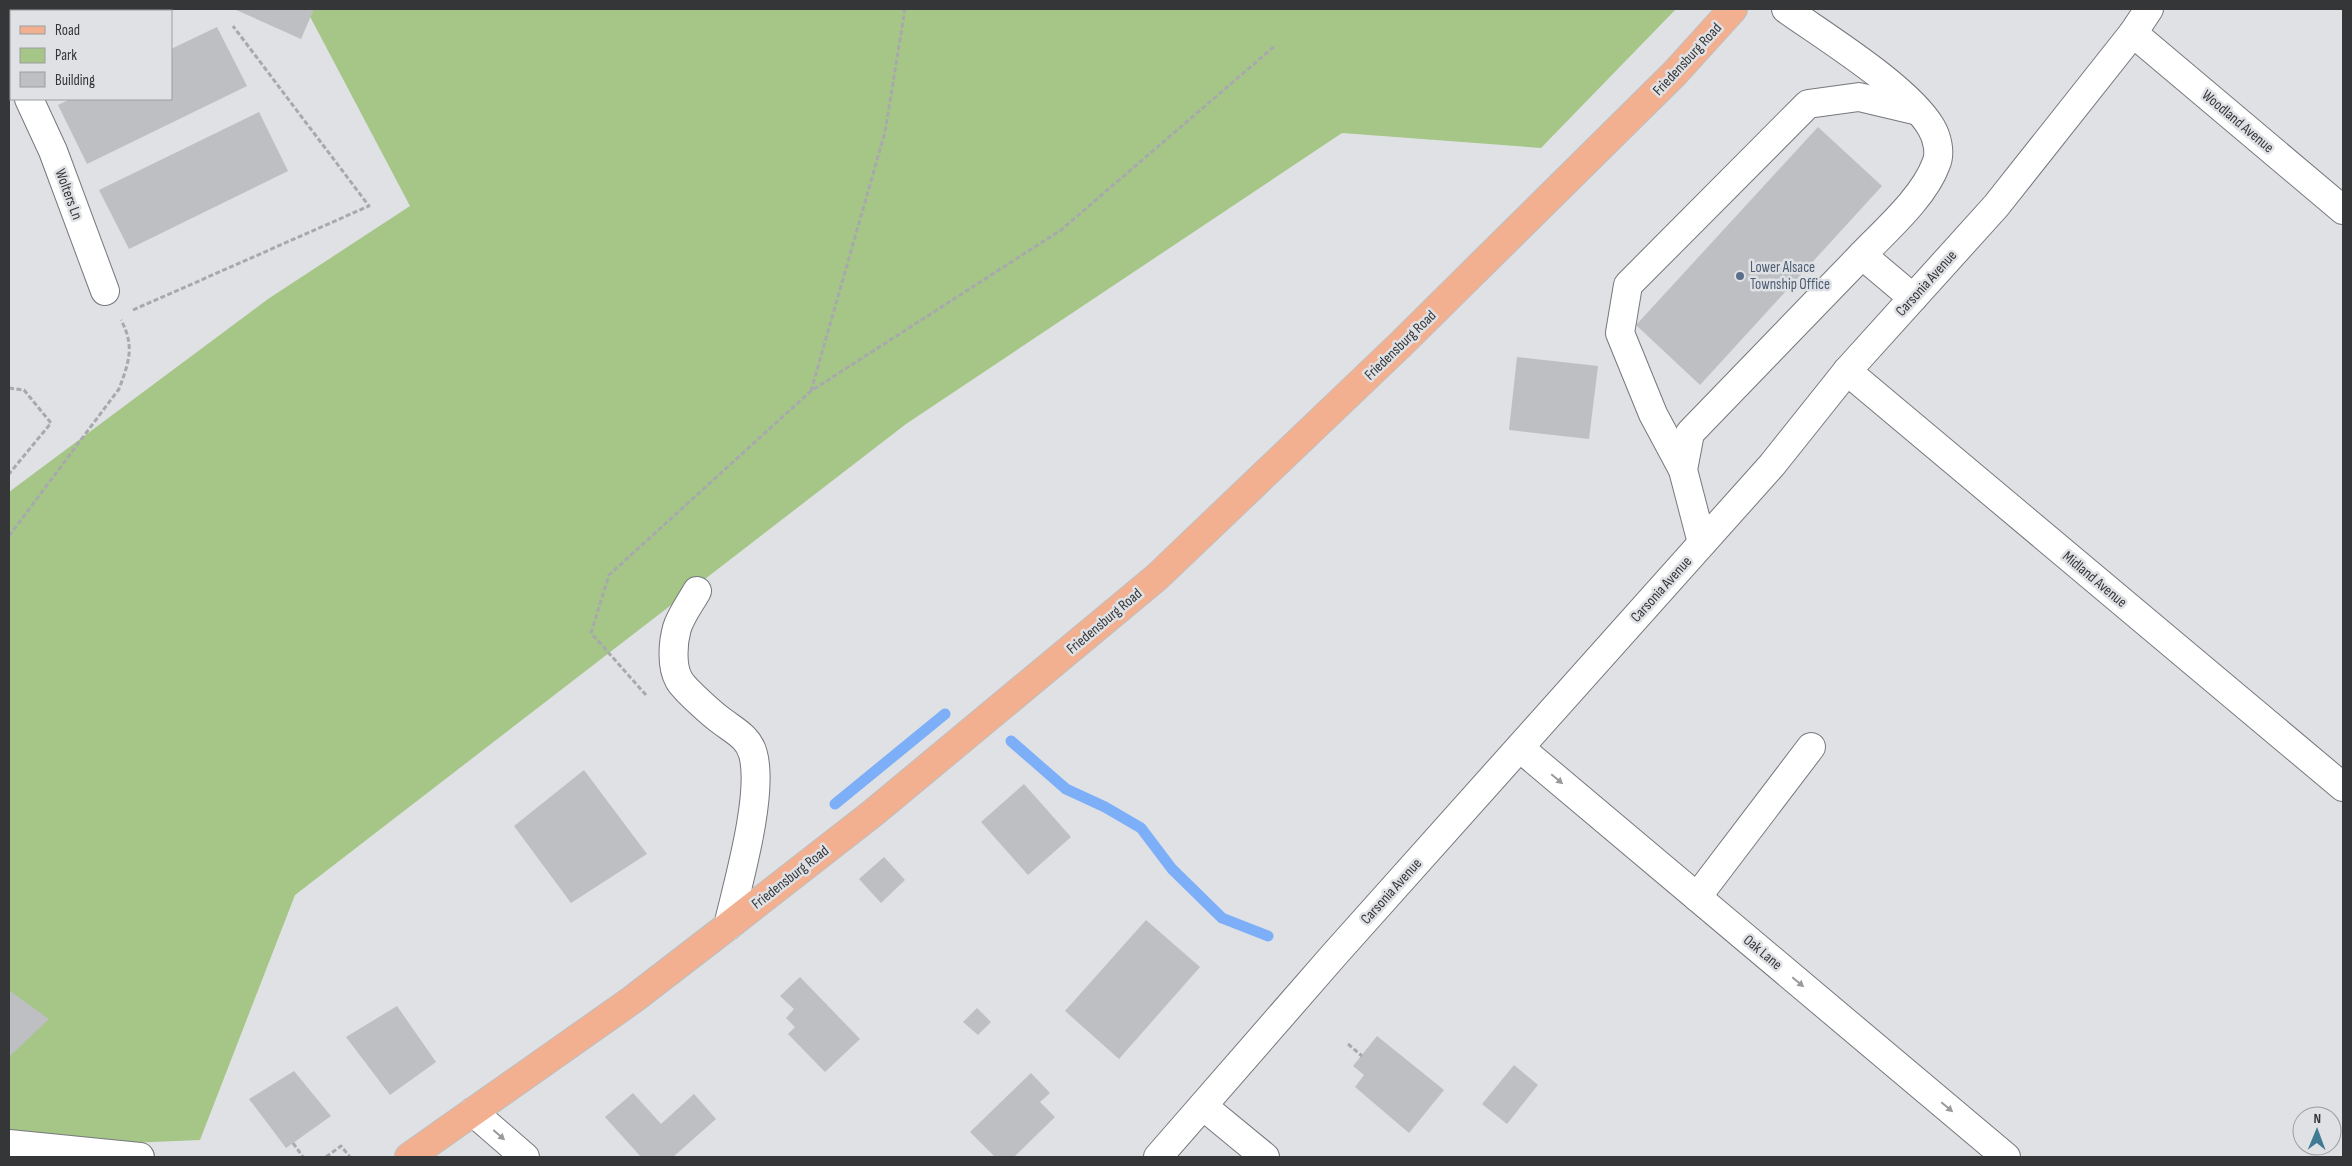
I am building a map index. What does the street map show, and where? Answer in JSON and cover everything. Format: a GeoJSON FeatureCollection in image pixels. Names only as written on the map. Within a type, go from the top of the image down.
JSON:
{"type":"FeatureCollection","features":[{"type":"Feature","properties":{"kind":"main road","name":"Friedensburg Road"},"geometry":{"type":"LineString","coordinates":[[409,1157],[632,1000],[728,926],[873,813],[1157,577],[1400,345],[1661,87],[1733,9]]}},
{"type":"Feature","properties":{"kind":"street"},"geometry":{"type":"LineString","coordinates":[[1682,470],[1690,433],[1911,205],[1937,163],[1938,148],[1931,127],[1918,111],[1897,90],[1786,9]]}},
{"type":"Feature","properties":{"kind":"street","name":"Carsonia Avenue"},"geometry":{"type":"LineString","coordinates":[[1158,1157],[1334,956],[1772,465],[1847,371],[1996,206],[2133,33],[2149,9]]}},
{"type":"Feature","properties":{"kind":"street","name":"Woodland Avenue"},"geometry":{"type":"LineString","coordinates":[[2133,33],[2343,210]]}},
{"type":"Feature","properties":{"kind":"street"},"geometry":{"type":"LineString","coordinates":[[1702,543],[1682,470],[1653,414],[1620,333],[1628,285],[1808,104],[1859,97],[1918,111]]}},
{"type":"Feature","properties":{"kind":"street","name":"Wolters Ln"},"geometry":{"type":"LineString","coordinates":[[29,100],[53,150],[105,291]]}},
{"type":"Feature","properties":{"kind":"street"},"geometry":{"type":"LineString","coordinates":[[1862,255],[1913,298]]}},
{"type":"Feature","properties":{"kind":"street","name":"Midland Avenue"},"geometry":{"type":"LineString","coordinates":[[1847,371],[2343,786]]}},
{"type":"Feature","properties":{"kind":"street"},"geometry":{"type":"LineString","coordinates":[[697,590],[677,627],[673,658],[679,680],[716,717],[746,739],[753,752],[756,770],[755,792],[744,856],[728,926]]}},
{"type":"Feature","properties":{"kind":"street","name":"Oak Lane"},"geometry":{"type":"LineString","coordinates":[[1520,748],[2006,1157]]}},
{"type":"Feature","properties":{"kind":"street"},"geometry":{"type":"LineString","coordinates":[[1698,897],[1811,748]]}},
{"type":"Feature","properties":{"kind":"street"},"geometry":{"type":"LineString","coordinates":[[1203,1106],[1264,1157]]}},
{"type":"Feature","properties":{"kind":"street"},"geometry":{"type":"LineString","coordinates":[[473,1112],[525,1157]]}},
{"type":"Feature","properties":{"kind":"street"},"geometry":{"type":"LineString","coordinates":[[9,1144],[140,1157]]}},
{"type":"Feature","properties":{"kind":"path"},"geometry":{"type":"LineString","coordinates":[[811,391],[885,132],[905,9]]}},
{"type":"Feature","properties":{"kind":"path"},"geometry":{"type":"LineString","coordinates":[[119,316],[369,206],[234,26]]}},
{"type":"Feature","properties":{"kind":"path"},"geometry":{"type":"LineString","coordinates":[[650,699],[591,633],[609,575],[811,391],[1061,230],[1276,45]]}},
{"type":"Feature","properties":{"kind":"path"},"geometry":{"type":"LineString","coordinates":[[9,536],[119,389],[129,362],[130,336],[105,291]]}},
{"type":"Feature","properties":{"kind":"path"},"geometry":{"type":"LineString","coordinates":[[9,388],[24,390],[51,423],[9,474]]}},
{"type":"Feature","properties":{"kind":"path"},"geometry":{"type":"LineString","coordinates":[[1348,1044],[1362,1056]]}},
{"type":"Feature","properties":{"kind":"path"},"geometry":{"type":"LineString","coordinates":[[293,1143],[303,1157]]}},
{"type":"Feature","properties":{"kind":"path"},"geometry":{"type":"LineString","coordinates":[[326,1157],[341,1146],[350,1157]]}},
{"type":"Feature","properties":{"kind":"green space"},"geometry":{"type":"Polygon","coordinates":[[[306,9],[1676,9],[1541,148],[1342,133],[906,424],[295,895],[200,1140],[9,1148],[9,492],[268,299],[410,206],[306,9]]]}},
{"type":"Feature","properties":{"kind":"building"},"geometry":{"type":"Polygon","coordinates":[[[234,9],[314,9],[301,39],[234,9]]]}},
{"type":"Feature","properties":{"kind":"building"},"geometry":{"type":"Polygon","coordinates":[[[217,27],[247,86],[87,164],[58,105],[68,100],[172,100],[172,49],[217,27]]]}},
{"type":"Feature","properties":{"kind":"building"},"geometry":{"type":"Polygon","coordinates":[[[259,112],[288,171],[129,249],[99,190],[259,112]]]}},
{"type":"Feature","properties":{"kind":"building","name":"Lower Alsace Township Office"},"geometry":{"type":"Polygon","coordinates":[[[1818,127],[1882,186],[1700,385],[1636,325],[1818,127]]]}},
{"type":"Feature","properties":{"kind":"building"},"geometry":{"type":"Polygon","coordinates":[[[1517,357],[1598,366],[1589,439],[1509,430],[1517,357]]]}},
{"type":"Feature","properties":{"kind":"building"},"geometry":{"type":"Polygon","coordinates":[[[584,770],[647,854],[571,903],[514,826],[584,770]]]}},
{"type":"Feature","properties":{"kind":"building"},"geometry":{"type":"Polygon","coordinates":[[[1024,784],[1071,837],[1028,875],[981,822],[1024,784]]]}},
{"type":"Feature","properties":{"kind":"building"},"geometry":{"type":"Polygon","coordinates":[[[884,857],[905,880],[881,903],[859,879],[884,857]]]}},
{"type":"Feature","properties":{"kind":"building"},"geometry":{"type":"Polygon","coordinates":[[[1146,920],[1200,967],[1119,1059],[1065,1011],[1146,920]]]}},
{"type":"Feature","properties":{"kind":"building"},"geometry":{"type":"Polygon","coordinates":[[[800,977],[860,1039],[825,1072],[788,1034],[795,1027],[786,1018],[794,1009],[780,996],[800,977]]]}},
{"type":"Feature","properties":{"kind":"building"},"geometry":{"type":"Polygon","coordinates":[[[9,992],[49,1019],[9,1057],[9,992]]]}},
{"type":"Feature","properties":{"kind":"building"},"geometry":{"type":"Polygon","coordinates":[[[397,1006],[436,1062],[390,1095],[346,1037],[397,1006]]]}},
{"type":"Feature","properties":{"kind":"building"},"geometry":{"type":"Polygon","coordinates":[[[977,1008],[991,1022],[978,1035],[963,1022],[977,1008]]]}},
{"type":"Feature","properties":{"kind":"building"},"geometry":{"type":"Polygon","coordinates":[[[1377,1036],[1444,1090],[1409,1133],[1355,1087],[1364,1075],[1353,1066],[1377,1036]]]}},
{"type":"Feature","properties":{"kind":"building"},"geometry":{"type":"Polygon","coordinates":[[[1514,1065],[1538,1085],[1507,1124],[1482,1104],[1514,1065]]]}},
{"type":"Feature","properties":{"kind":"building"},"geometry":{"type":"Polygon","coordinates":[[[294,1071],[331,1116],[286,1148],[249,1099],[294,1071]]]}},
{"type":"Feature","properties":{"kind":"building"},"geometry":{"type":"Polygon","coordinates":[[[1031,1073],[1050,1093],[1040,1102],[1055,1117],[1014,1157],[995,1157],[970,1132],[1031,1073]]]}},
{"type":"Feature","properties":{"kind":"building"},"geometry":{"type":"Polygon","coordinates":[[[633,1093],[661,1124],[694,1094],[716,1119],[673,1157],[641,1157],[605,1117],[633,1093]]]}},
{"type":"Feature","properties":{"kind":"waterway"},"geometry":{"type":"LineString","coordinates":[[835,804],[945,714]]}},
{"type":"Feature","properties":{"kind":"waterway"},"geometry":{"type":"LineString","coordinates":[[1011,741],[1066,789],[1105,807],[1141,828],[1172,869],[1222,918],[1268,936]]}},
{"type":"Feature","properties":{"kind":"place","name":"Lower Alsace Township Office"},"geometry":{"type":"Point","coordinates":[1740,276]}}]}
